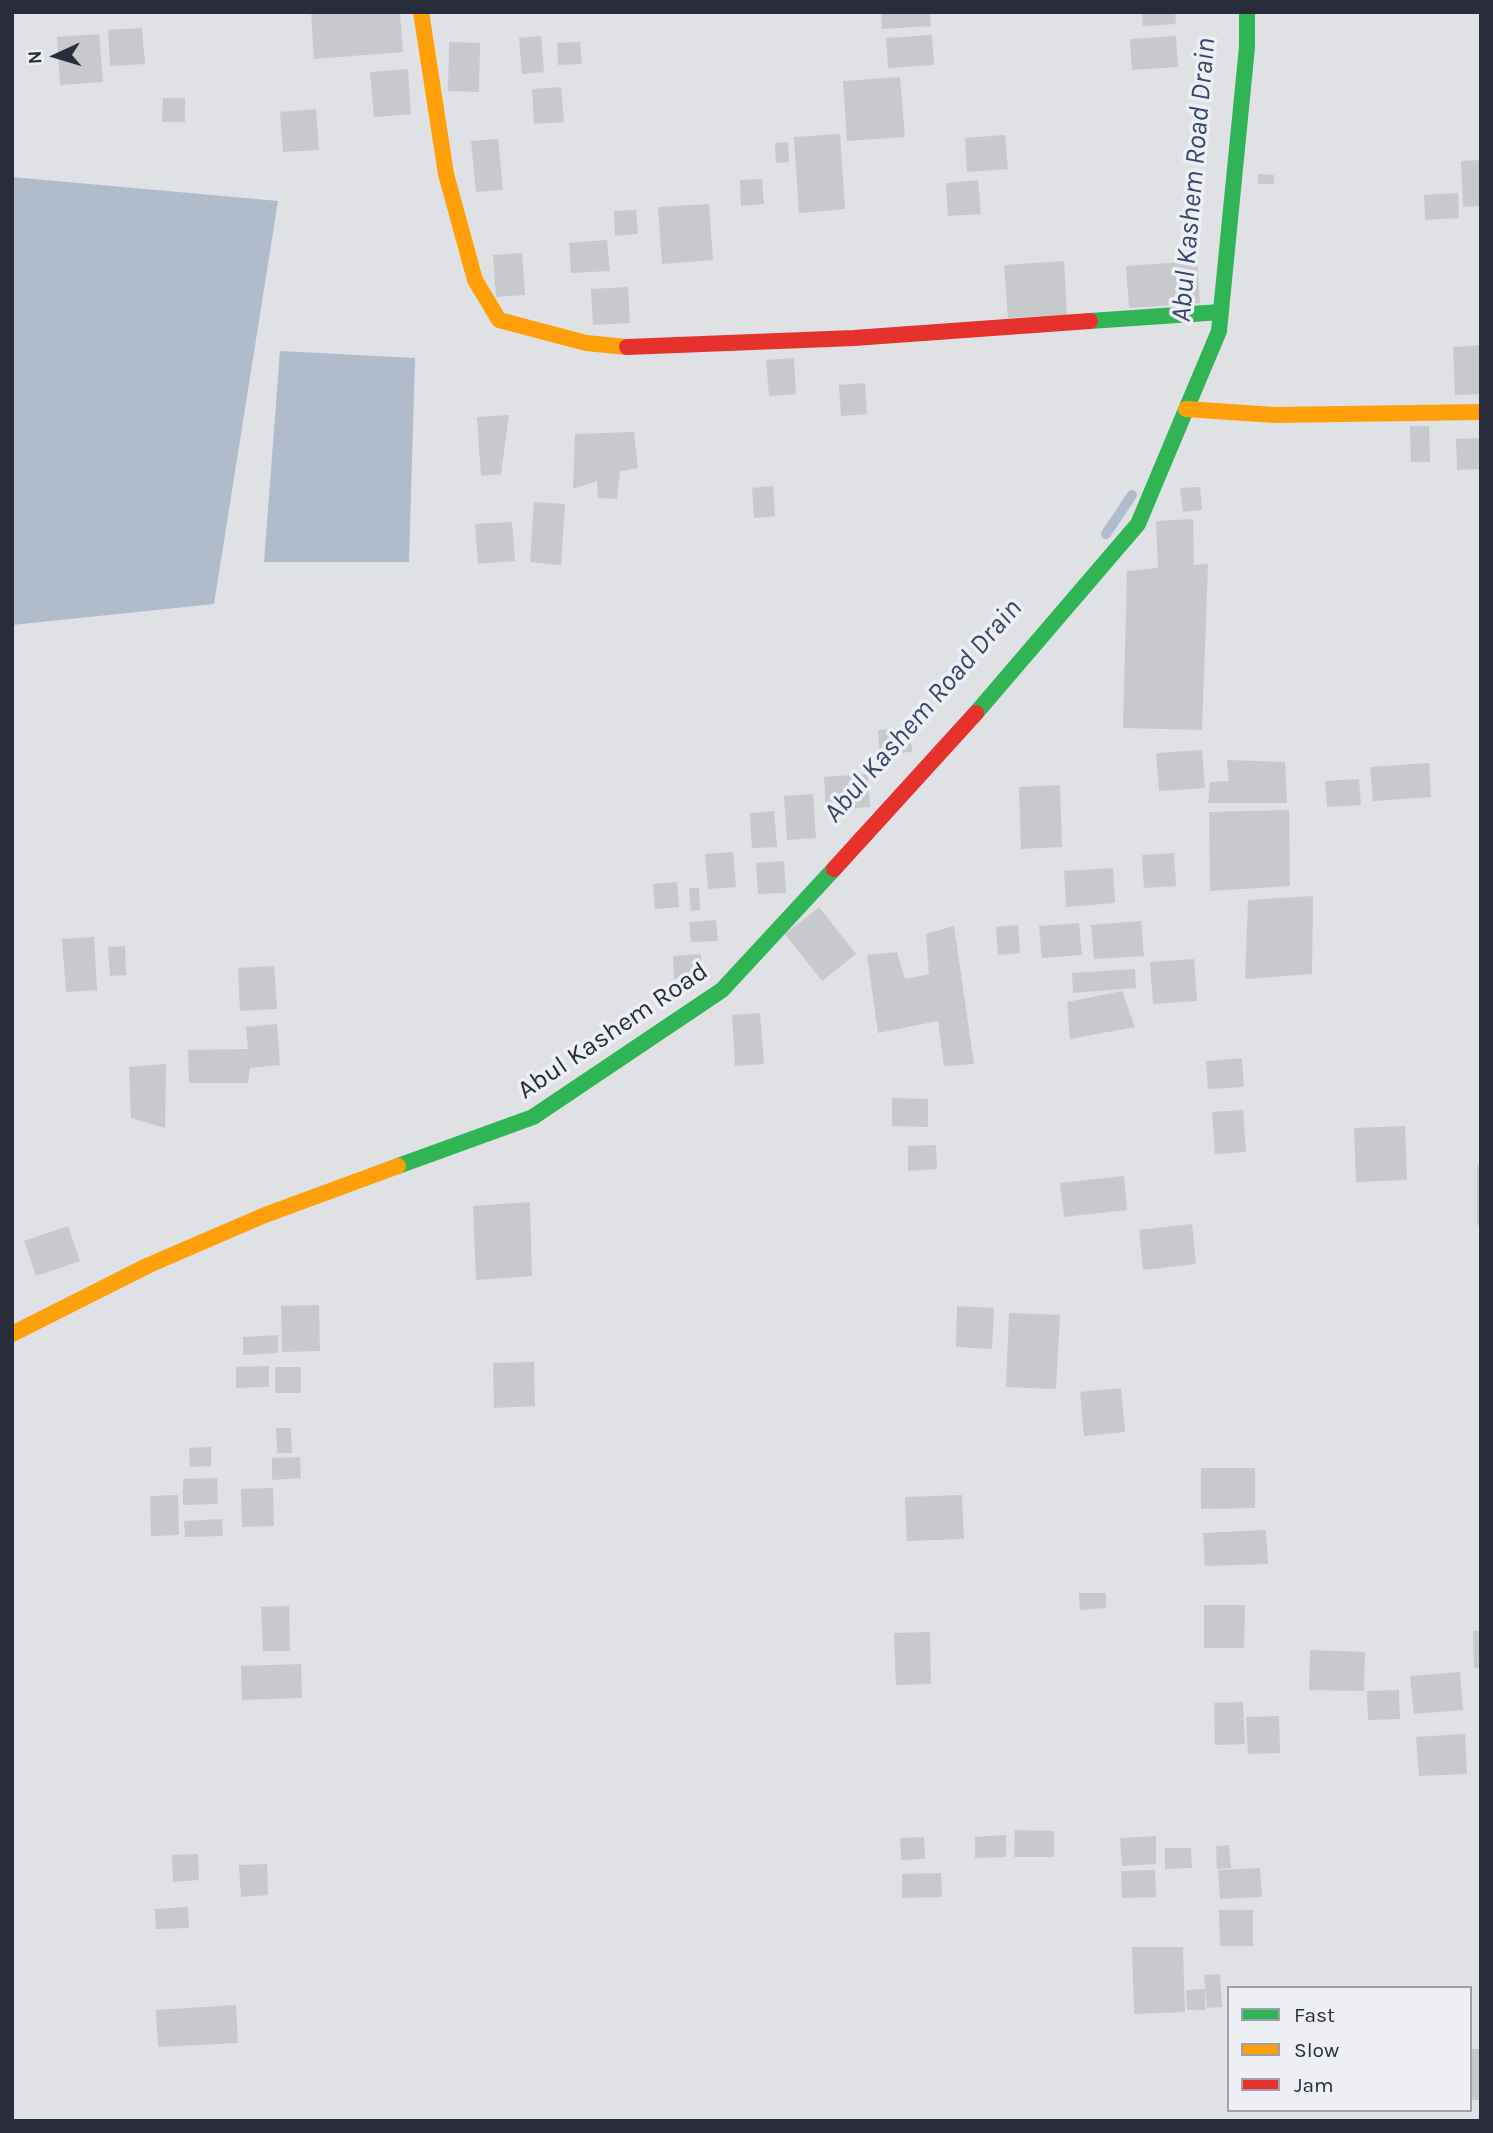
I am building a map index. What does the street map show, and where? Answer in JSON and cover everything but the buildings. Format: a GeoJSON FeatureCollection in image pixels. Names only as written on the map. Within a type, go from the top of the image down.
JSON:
{"type":"FeatureCollection","features":[{"type":"Feature","properties":{"kind":"street"},"geometry":{"type":"LineString","coordinates":[[421,12],[446,174],[475,280],[499,320],[586,343],[634,348],[854,338],[1221,312]]}},
{"type":"Feature","properties":{"kind":"street","name":"Abul Kashem Road"},"geometry":{"type":"LineString","coordinates":[[12,1334],[149,1265],[265,1215],[533,1117],[722,989],[946,750],[1138,524],[1219,331],[1246,61],[1247,12]]}},
{"type":"Feature","properties":{"kind":"street"},"geometry":{"type":"LineString","coordinates":[[1186,409],[1274,415],[1481,412]]}},
{"type":"Feature","properties":{"kind":"water"},"geometry":{"type":"Polygon","coordinates":[[[12,177],[278,201],[214,604],[12,625],[12,177]]]}},
{"type":"Feature","properties":{"kind":"water"},"geometry":{"type":"Polygon","coordinates":[[[280,351],[415,358],[409,562],[264,562],[280,351]]]}},
{"type":"Feature","properties":{"kind":"waterway","name":"Abul Kashem Road Drain"},"geometry":{"type":"LineString","coordinates":[[1106,534],[1132,495]]}},
{"type":"Feature","properties":{"kind":"traffic: fast"},"geometry":{"type":"LineString","coordinates":[[976,713],[1138,524],[1219,331],[1247,47],[1247,12]]}},
{"type":"Feature","properties":{"kind":"traffic: fast"},"geometry":{"type":"LineString","coordinates":[[1090,321],[1221,312]]}},
{"type":"Feature","properties":{"kind":"traffic: fast"},"geometry":{"type":"LineString","coordinates":[[398,1166],[533,1117],[722,990],[834,869]]}},
{"type":"Feature","properties":{"kind":"traffic: slow"},"geometry":{"type":"LineString","coordinates":[[421,12],[446,174],[475,280],[499,320],[586,343],[627,347]]}},
{"type":"Feature","properties":{"kind":"traffic: slow"},"geometry":{"type":"LineString","coordinates":[[1186,409],[1274,415],[1481,412]]}},
{"type":"Feature","properties":{"kind":"traffic: slow"},"geometry":{"type":"LineString","coordinates":[[12,1334],[149,1265],[265,1215],[398,1166]]}},
{"type":"Feature","properties":{"kind":"traffic: jam"},"geometry":{"type":"LineString","coordinates":[[627,347],[854,338],[1090,321]]}},
{"type":"Feature","properties":{"kind":"traffic: jam"},"geometry":{"type":"LineString","coordinates":[[834,869],[976,713]]}}]}
